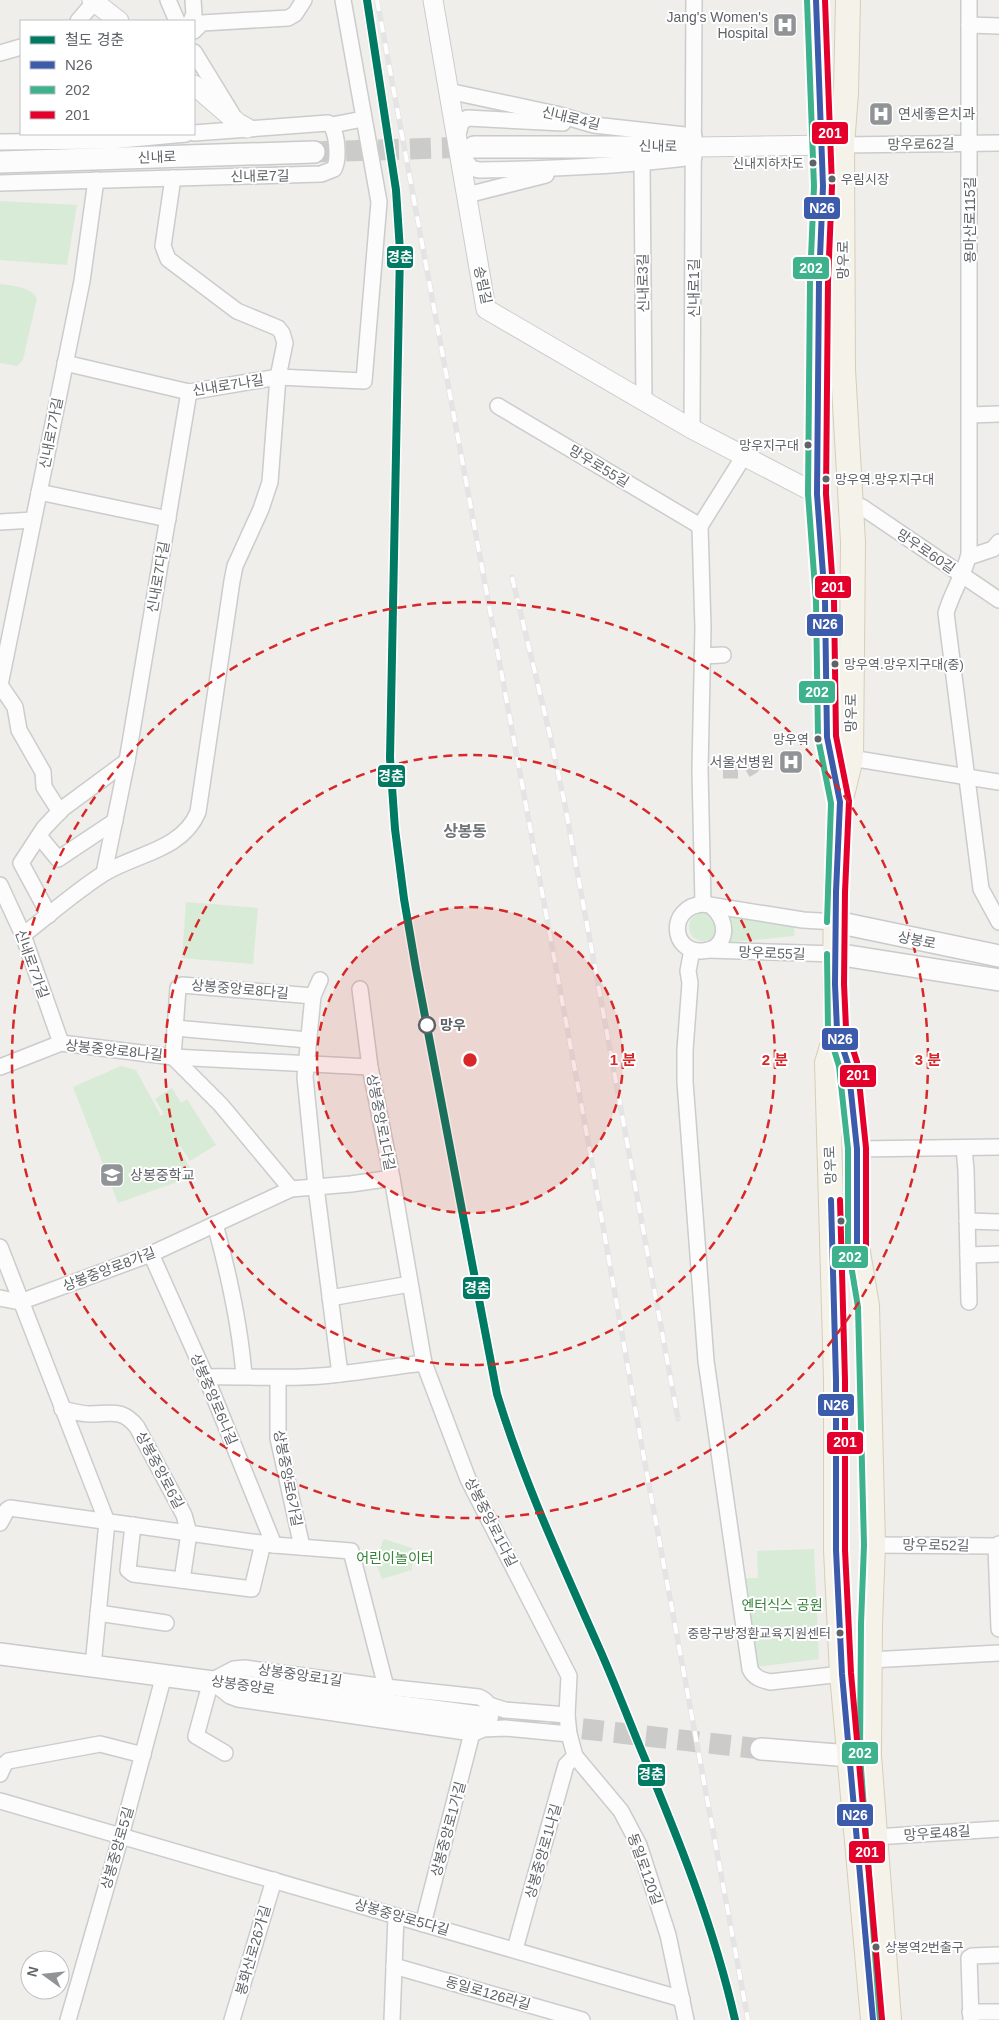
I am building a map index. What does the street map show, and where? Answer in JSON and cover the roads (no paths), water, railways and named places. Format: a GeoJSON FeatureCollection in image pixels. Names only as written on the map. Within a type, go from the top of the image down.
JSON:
{"type":"FeatureCollection","features":[{"type":"Feature","properties":{"kind":"main road","name":"망우로"},"geometry":{"type":"LineString","coordinates":[[816,0],[819,95],[833,145],[853,542],[851,758],[840,802],[835,984],[838,1030],[848,1064],[857,1149],[857,1246],[868,1306],[873,1545],[870,1660],[860,1755],[873,2020]]}},
{"type":"Feature","properties":{"kind":"main road","name":"망우로"},"geometry":{"type":"LineString","coordinates":[[840,802],[827,737],[825,600],[817,494],[819,281],[823,186],[846,94],[848,0]]}},
{"type":"Feature","properties":{"kind":"main road","name":"신내로"},"geometry":{"type":"LineString","coordinates":[[464,146],[694,147]]}},
{"type":"Feature","properties":{"kind":"main road","name":"신내로"},"geometry":{"type":"LineString","coordinates":[[0,162],[314,152]]}},
{"type":"Feature","properties":{"kind":"main road","name":"상봉로"},"geometry":{"type":"LineString","coordinates":[[836,922],[999,956]]}},
{"type":"Feature","properties":{"kind":"main road","name":"상봉로"},"geometry":{"type":"LineString","coordinates":[[836,954],[999,980]]}},
{"type":"Feature","properties":{"kind":"main road","name":"망우로"},"geometry":{"type":"LineString","coordinates":[[838,1030],[827,1063],[836,1380],[836,1550],[842,1674],[860,1755],[875,1837],[889,2020]]}},
{"type":"Feature","properties":{"kind":"main road","name":"상봉중앙로"},"geometry":{"type":"LineString","coordinates":[[0,1654],[211,1681],[483,1721]]}},
{"type":"Feature","properties":{"kind":"main road"},"geometry":{"type":"LineString","coordinates":[[761,1749],[860,1755]]}},
{"type":"Feature","properties":{"kind":"street"},"geometry":{"type":"LineString","coordinates":[[168,0],[178,20]]}},
{"type":"Feature","properties":{"kind":"street"},"geometry":{"type":"LineString","coordinates":[[191,20],[194,14],[193,0]]}},
{"type":"Feature","properties":{"kind":"street"},"geometry":{"type":"LineString","coordinates":[[195,30],[202,23],[288,18],[295,14],[304,0]]}},
{"type":"Feature","properties":{"kind":"street"},"geometry":{"type":"LineString","coordinates":[[195,133],[242,126],[321,123],[332,125],[363,120],[343,0]]}},
{"type":"Feature","properties":{"kind":"street","name":"송림길"},"geometry":{"type":"LineString","coordinates":[[433,0],[448,91],[464,146],[467,195],[486,308],[692,429],[817,494]]}},
{"type":"Feature","properties":{"kind":"street","name":"신내로1길"},"geometry":{"type":"LineString","coordinates":[[692,429],[694,0]]}},
{"type":"Feature","properties":{"kind":"street","name":"용마산로115길"},"geometry":{"type":"LineString","coordinates":[[969,0],[969,557],[963,576],[952,592],[946,613],[981,889],[999,922]]}},
{"type":"Feature","properties":{"kind":"street"},"geometry":{"type":"LineString","coordinates":[[79,20],[94,1],[118,20]]}},
{"type":"Feature","properties":{"kind":"street"},"geometry":{"type":"LineString","coordinates":[[969,25],[999,26]]}},
{"type":"Feature","properties":{"kind":"street"},"geometry":{"type":"LineString","coordinates":[[0,53],[20,47]]}},
{"type":"Feature","properties":{"kind":"street"},"geometry":{"type":"LineString","coordinates":[[195,54],[242,126]]}},
{"type":"Feature","properties":{"kind":"street"},"geometry":{"type":"LineString","coordinates":[[195,86],[242,126]]}},
{"type":"Feature","properties":{"kind":"street","name":"신내로4길"},"geometry":{"type":"LineString","coordinates":[[448,91],[556,114],[694,147]]}},
{"type":"Feature","properties":{"kind":"street"},"geometry":{"type":"LineString","coordinates":[[594,124],[467,118],[461,123],[464,146],[471,168],[477,170],[642,164],[694,147]]}},
{"type":"Feature","properties":{"kind":"street","name":"신내로7나길"},"geometry":{"type":"LineString","coordinates":[[65,363],[189,392],[278,377],[364,381],[379,202],[363,120]]}},
{"type":"Feature","properties":{"kind":"street","name":"신내로7길"},"geometry":{"type":"LineString","coordinates":[[0,182],[328,173],[334,169],[337,159],[332,125]]}},
{"type":"Feature","properties":{"kind":"street"},"geometry":{"type":"LineString","coordinates":[[0,142],[110,140],[166,135]]}},
{"type":"Feature","properties":{"kind":"street","name":"망우로62길"},"geometry":{"type":"LineString","coordinates":[[833,145],[999,143]]}},
{"type":"Feature","properties":{"kind":"street","name":"신내로"},"geometry":{"type":"LineString","coordinates":[[694,147],[833,145]]}},
{"type":"Feature","properties":{"kind":"street","name":"신내로3길"},"geometry":{"type":"LineString","coordinates":[[642,164],[644,402]]}},
{"type":"Feature","properties":{"kind":"street"},"geometry":{"type":"LineString","coordinates":[[467,195],[572,168]]}},
{"type":"Feature","properties":{"kind":"street"},"geometry":{"type":"LineString","coordinates":[[23,936],[104,874],[164,847],[193,823],[198,812],[235,566],[261,509],[270,482],[278,377],[285,343],[282,333],[278,328],[237,311],[168,259],[163,246],[173,178]]}},
{"type":"Feature","properties":{"kind":"street","name":"신내로7가길"},"geometry":{"type":"LineString","coordinates":[[0,684],[82,278],[96,180]]}},
{"type":"Feature","properties":{"kind":"street","name":"신내로7다길"},"geometry":{"type":"LineString","coordinates":[[104,874],[127,761],[189,392]]}},
{"type":"Feature","properties":{"kind":"street","name":"망우로55길"},"geometry":{"type":"LineString","coordinates":[[498,406],[700,526]]}},
{"type":"Feature","properties":{"kind":"street"},"geometry":{"type":"LineString","coordinates":[[970,415],[999,414]]}},
{"type":"Feature","properties":{"kind":"street"},"geometry":{"type":"LineString","coordinates":[[707,905],[700,770],[702,656],[700,526],[744,456]]}},
{"type":"Feature","properties":{"kind":"street"},"geometry":{"type":"LineString","coordinates":[[38,492],[168,519]]}},
{"type":"Feature","properties":{"kind":"street","name":"망우로60길"},"geometry":{"type":"LineString","coordinates":[[851,504],[862,507],[999,600]]}},
{"type":"Feature","properties":{"kind":"street"},"geometry":{"type":"LineString","coordinates":[[0,522],[33,520]]}},
{"type":"Feature","properties":{"kind":"street"},"geometry":{"type":"LineString","coordinates":[[969,557],[993,549],[999,542]]}},
{"type":"Feature","properties":{"kind":"street"},"geometry":{"type":"LineString","coordinates":[[702,656],[723,655]]}},
{"type":"Feature","properties":{"kind":"street"},"geometry":{"type":"LineString","coordinates":[[0,684],[15,707],[19,730],[43,772],[44,787],[60,812]]}},
{"type":"Feature","properties":{"kind":"street"},"geometry":{"type":"LineString","coordinates":[[851,758],[999,782]]}},
{"type":"Feature","properties":{"kind":"street"},"geometry":{"type":"LineString","coordinates":[[49,916],[21,863],[38,836],[60,812],[127,761]]}},
{"type":"Feature","properties":{"kind":"street"},"geometry":{"type":"LineString","coordinates":[[38,836],[58,859],[115,821]]}},
{"type":"Feature","properties":{"kind":"street","name":"신내로7가길"},"geometry":{"type":"LineString","coordinates":[[0,885],[23,936],[61,1043]]}},
{"type":"Feature","properties":{"kind":"street"},"geometry":{"type":"LineString","coordinates":[[836,922],[803,920],[707,905],[687,908],[677,922],[677,931],[680,940],[700,951],[688,971],[690,983],[685,1050],[686,1082],[706,1361],[750,1669],[760,1679],[770,1682],[842,1674]]}},
{"type":"Feature","properties":{"kind":"street","name":"망우로55길"},"geometry":{"type":"LineString","coordinates":[[700,951],[720,941],[724,925],[718,911],[707,905]]}},
{"type":"Feature","properties":{"kind":"street","name":"망우로55길"},"geometry":{"type":"LineString","coordinates":[[700,951],[836,954]]}},
{"type":"Feature","properties":{"kind":"street"},"geometry":{"type":"LineString","coordinates":[[320,980],[312,996],[305,1063],[316,1187],[340,1374]]}},
{"type":"Feature","properties":{"kind":"street","name":"상봉중앙로8다길"},"geometry":{"type":"LineString","coordinates":[[173,1057],[180,985],[312,996]]}},
{"type":"Feature","properties":{"kind":"street","name":"상봉중앙로1다길"},"geometry":{"type":"LineString","coordinates":[[360,989],[370,1067],[392,1178],[424,1363],[468,1480],[569,1676]]}},
{"type":"Feature","properties":{"kind":"street"},"geometry":{"type":"LineString","coordinates":[[175,1028],[308,1040]]}},
{"type":"Feature","properties":{"kind":"street","name":"상봉중앙로8나길"},"geometry":{"type":"LineString","coordinates":[[0,1066],[61,1043],[173,1057],[370,1067]]}},
{"type":"Feature","properties":{"kind":"street","name":"상봉중앙로8나길"},"geometry":{"type":"LineString","coordinates":[[173,1057],[221,1105],[291,1189]]}},
{"type":"Feature","properties":{"kind":"street"},"geometry":{"type":"LineString","coordinates":[[857,1149],[999,1147]]}},
{"type":"Feature","properties":{"kind":"street"},"geometry":{"type":"LineString","coordinates":[[964,1148],[968,1302]]}},
{"type":"Feature","properties":{"kind":"street","name":"상봉중앙로8가길"},"geometry":{"type":"LineString","coordinates":[[20,1302],[151,1254],[291,1189],[392,1178]]}},
{"type":"Feature","properties":{"kind":"street"},"geometry":{"type":"LineString","coordinates":[[967,1222],[999,1222]]}},
{"type":"Feature","properties":{"kind":"street"},"geometry":{"type":"LineString","coordinates":[[215,1224],[233,1292],[242,1346],[244,1376]]}},
{"type":"Feature","properties":{"kind":"street"},"geometry":{"type":"LineString","coordinates":[[0,1247],[107,1522],[94,1666]]}},
{"type":"Feature","properties":{"kind":"street","name":"상봉중앙로6나길"},"geometry":{"type":"LineString","coordinates":[[151,1254],[206,1377],[268,1544]]}},
{"type":"Feature","properties":{"kind":"street"},"geometry":{"type":"LineString","coordinates":[[968,1255],[999,1254]]}},
{"type":"Feature","properties":{"kind":"street"},"geometry":{"type":"LineString","coordinates":[[330,1298],[410,1284]]}},
{"type":"Feature","properties":{"kind":"street"},"geometry":{"type":"LineString","coordinates":[[0,1298],[20,1302]]}},
{"type":"Feature","properties":{"kind":"street"},"geometry":{"type":"LineString","coordinates":[[206,1377],[244,1376],[278,1378],[340,1374],[380,1367],[424,1363]]}},
{"type":"Feature","properties":{"kind":"street","name":"상봉중앙로6가길"},"geometry":{"type":"LineString","coordinates":[[278,1378],[278,1438],[302,1547]]}},
{"type":"Feature","properties":{"kind":"street","name":"상봉중앙로6길"},"geometry":{"type":"LineString","coordinates":[[62,1409],[87,1414],[118,1413],[129,1419],[137,1427],[178,1502],[188,1533]]}},
{"type":"Feature","properties":{"kind":"street"},"geometry":{"type":"LineString","coordinates":[[0,1523],[10,1508],[107,1522]]}},
{"type":"Feature","properties":{"kind":"street","name":"상봉중앙로6가길"},"geometry":{"type":"LineString","coordinates":[[107,1522],[268,1544],[352,1551],[386,1687]]}},
{"type":"Feature","properties":{"kind":"street"},"geometry":{"type":"LineString","coordinates":[[133,1525],[129,1572],[133,1574],[252,1589],[268,1544]]}},
{"type":"Feature","properties":{"kind":"street"},"geometry":{"type":"LineString","coordinates":[[182,1580],[188,1533]]}},
{"type":"Feature","properties":{"kind":"street","name":"망우로52길"},"geometry":{"type":"LineString","coordinates":[[873,1545],[997,1545]]}},
{"type":"Feature","properties":{"kind":"street"},"geometry":{"type":"LineString","coordinates":[[997,1545],[999,1629]]}},
{"type":"Feature","properties":{"kind":"street"},"geometry":{"type":"LineString","coordinates":[[98,1612],[166,1623]]}},
{"type":"Feature","properties":{"kind":"street"},"geometry":{"type":"LineString","coordinates":[[870,1660],[999,1653]]}},
{"type":"Feature","properties":{"kind":"street","name":"상봉중앙로1길"},"geometry":{"type":"LineString","coordinates":[[211,1681],[234,1669],[245,1668],[386,1687],[479,1697],[484,1698],[483,1721]]}},
{"type":"Feature","properties":{"kind":"street","name":"상봉중앙로5길"},"geometry":{"type":"LineString","coordinates":[[68,2020],[121,1836],[164,1675]]}},
{"type":"Feature","properties":{"kind":"street","name":"동일로120길"},"geometry":{"type":"LineString","coordinates":[[569,1676],[567,1715],[569,1734],[575,1756],[621,1811],[639,1845],[668,1935],[686,2020]]}},
{"type":"Feature","properties":{"kind":"street"},"geometry":{"type":"LineString","coordinates":[[211,1681],[196,1736],[225,1753]]}},
{"type":"Feature","properties":{"kind":"street","name":"상봉중앙로1길"},"geometry":{"type":"LineString","coordinates":[[483,1721],[505,1710],[567,1715]]}},
{"type":"Feature","properties":{"kind":"street","name":"상봉중앙로1길"},"geometry":{"type":"LineString","coordinates":[[483,1721],[505,1728],[569,1734]]}},
{"type":"Feature","properties":{"kind":"street","name":"상봉중앙로1가길"},"geometry":{"type":"LineString","coordinates":[[423,1924],[483,1721]]}},
{"type":"Feature","properties":{"kind":"street"},"geometry":{"type":"LineString","coordinates":[[0,1774],[4,1764],[8,1761],[98,1744],[143,1755]]}},
{"type":"Feature","properties":{"kind":"street","name":"상봉중앙로1나길"},"geometry":{"type":"LineString","coordinates":[[514,1949],[566,1765],[575,1756]]}},
{"type":"Feature","properties":{"kind":"street","name":"상봉중앙로5다길"},"geometry":{"type":"LineString","coordinates":[[0,1801],[682,1999]]}},
{"type":"Feature","properties":{"kind":"street","name":"망우로48길"},"geometry":{"type":"LineString","coordinates":[[875,1837],[999,1829]]}},
{"type":"Feature","properties":{"kind":"street","name":"봉화산로26가길"},"geometry":{"type":"LineString","coordinates":[[232,2020],[274,1880]]}},
{"type":"Feature","properties":{"kind":"street"},"geometry":{"type":"LineString","coordinates":[[392,2020],[396,1916]]}},
{"type":"Feature","properties":{"kind":"street"},"geometry":{"type":"LineString","coordinates":[[999,1955],[972,1956],[968,1958],[970,2016],[999,2012]]}},
{"type":"Feature","properties":{"kind":"street","name":"동일로126라길"},"geometry":{"type":"LineString","coordinates":[[394,1966],[582,2020]]}},
{"type":"Feature","properties":{"kind":"tunnel"},"geometry":{"type":"LineString","coordinates":[[314,152],[474,147]]}},
{"type":"Feature","properties":{"kind":"tunnel"},"geometry":{"type":"LineString","coordinates":[[723,771],[745,771],[752,767],[752,763]]}},
{"type":"Feature","properties":{"kind":"tunnel"},"geometry":{"type":"LineString","coordinates":[[487,1718],[761,1749]]}},
{"type":"Feature","properties":{"kind":"railway"},"geometry":{"type":"LineString","coordinates":[[377,0],[748,2020]]}},
{"type":"Feature","properties":{"kind":"railway"},"geometry":{"type":"LineString","coordinates":[[512,577],[565,805],[678,1419]]}},
{"type":"Feature","properties":{"kind":"rail line","name":"경춘"},"geometry":{"type":"LineString","coordinates":[[367,0],[396,190],[400,251],[390,758],[395,829],[416,969],[497,1394],[519,1460],[558,1556],[611,1676],[682,1851],[717,1951],[735,2020]]}},
{"type":"Feature","properties":{"kind":"place","name":"Jang's Women's Hospital"},"geometry":{"type":"Point","coordinates":[785,25]}},
{"type":"Feature","properties":{"kind":"place","name":"연세좋은치과"},"geometry":{"type":"Point","coordinates":[881,114]}},
{"type":"Feature","properties":{"kind":"place","name":"신내지하차도"},"geometry":{"type":"Point","coordinates":[813,163]}},
{"type":"Feature","properties":{"kind":"place","name":"우림시장"},"geometry":{"type":"Point","coordinates":[832,179]}},
{"type":"Feature","properties":{"kind":"place","name":"망우지구대"},"geometry":{"type":"Point","coordinates":[808,445]}},
{"type":"Feature","properties":{"kind":"place","name":"망우역.망우지구대"},"geometry":{"type":"Point","coordinates":[826,479]}},
{"type":"Feature","properties":{"kind":"place","name":"망우역.망우지구대(중)"},"geometry":{"type":"Point","coordinates":[835,664]}},
{"type":"Feature","properties":{"kind":"place","name":"망우역"},"geometry":{"type":"Point","coordinates":[818,739]}},
{"type":"Feature","properties":{"kind":"place","name":"서울선병원"},"geometry":{"type":"Point","coordinates":[791,762]}},
{"type":"Feature","properties":{"kind":"place","name":"망우"},"geometry":{"type":"Point","coordinates":[427,1025]}},
{"type":"Feature","properties":{"kind":"place","name":"상봉중학교"},"geometry":{"type":"Point","coordinates":[112,1175]}},
{"type":"Feature","properties":{"kind":"place","name":"중랑구방정환교육지원센터"},"geometry":{"type":"Point","coordinates":[840,1633]}},
{"type":"Feature","properties":{"kind":"place","name":"상봉역2번출구"},"geometry":{"type":"Point","coordinates":[876,1947]}},
{"type":"Feature","properties":{"kind":"district","name":"상봉동"},"geometry":{"type":"Point","coordinates":[465,831]}},
{"type":"Feature","properties":{"kind":"park label","name":"어린이놀이터"},"geometry":{"type":"Point","coordinates":[395,1558]}},
{"type":"Feature","properties":{"kind":"park label","name":"엔터식스 공원"},"geometry":{"type":"Point","coordinates":[782,1605]}}]}
